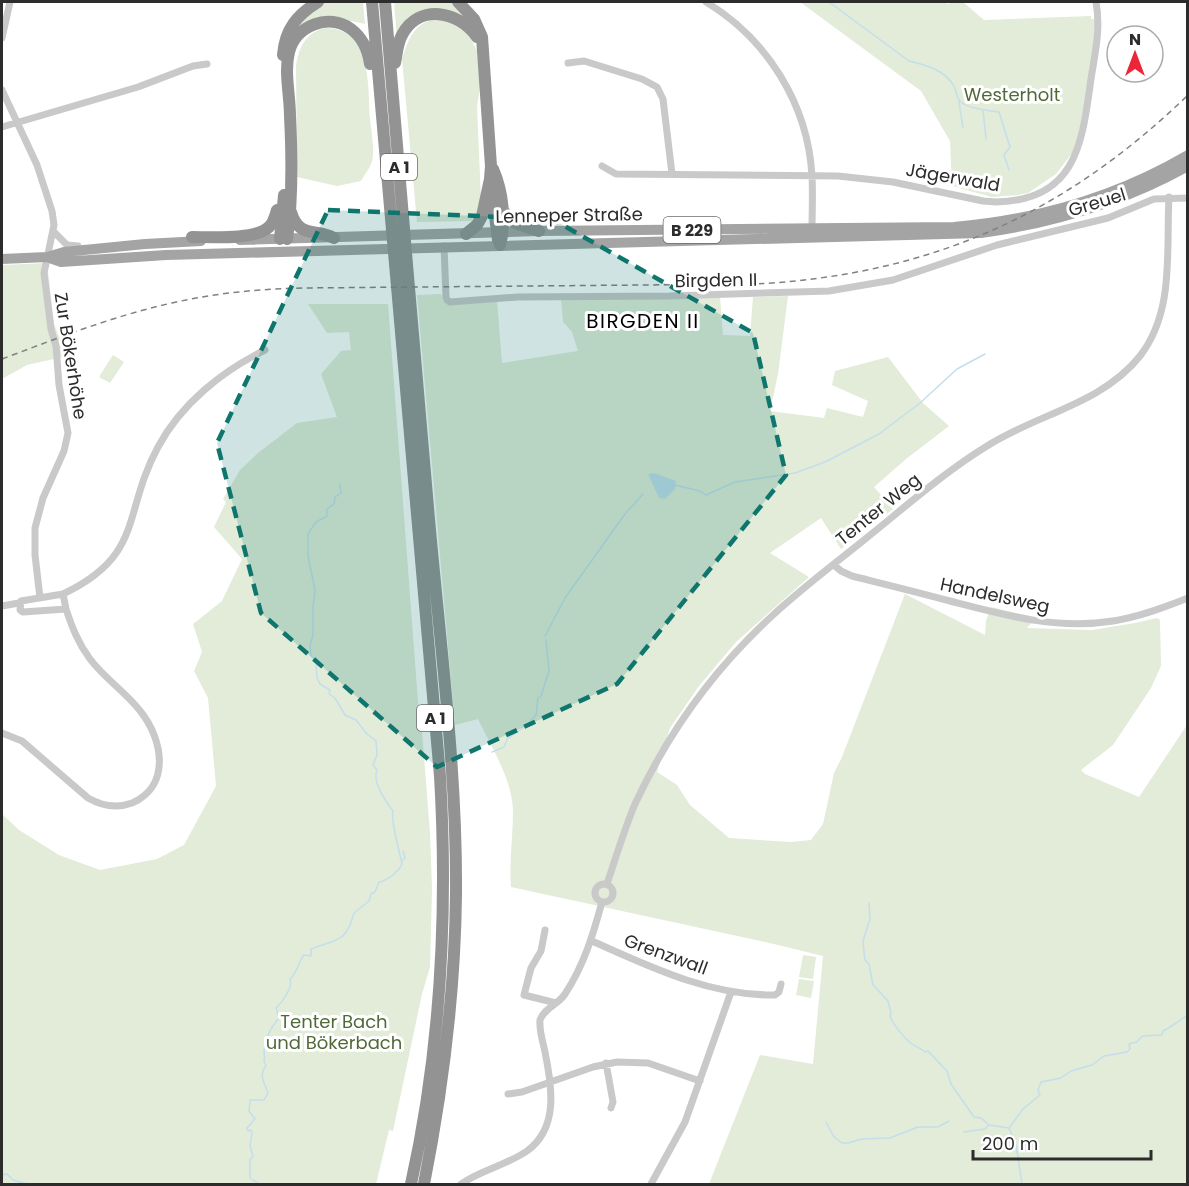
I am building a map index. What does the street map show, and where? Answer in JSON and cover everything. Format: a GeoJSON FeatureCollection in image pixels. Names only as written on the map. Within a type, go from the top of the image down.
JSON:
{"type":"FeatureCollection","features":[{"type":"Feature","properties":{"kind":"highway"},"geometry":{"type":"LineString","coordinates":[[284,243],[280,230],[285,190],[286,116],[282,70],[283,47],[286,35],[293,23],[318,2]]}},
{"type":"Feature","properties":{"kind":"highway","name":"A 1"},"geometry":{"type":"LineString","coordinates":[[372,2],[444,838],[444,929],[440,997],[426,1105],[411,1185]]}},
{"type":"Feature","properties":{"kind":"highway","name":"A 1"},"geometry":{"type":"LineString","coordinates":[[385,2],[414,359],[447,708],[455,836],[456,927],[452,998],[439,1105],[424,1185]]}},
{"type":"Feature","properties":{"kind":"highway"},"geometry":{"type":"LineString","coordinates":[[458,2],[474,19],[482,37],[491,166],[482,216],[477,225],[466,234]]}},
{"type":"Feature","properties":{"kind":"highway"},"geometry":{"type":"LineString","coordinates":[[392,85],[401,38],[411,24],[423,17],[440,14],[459,19],[471,28],[483,46]]}},
{"type":"Feature","properties":{"kind":"highway"},"geometry":{"type":"LineString","coordinates":[[284,243],[291,211],[288,57],[297,36],[308,27],[327,22],[342,24],[357,34],[368,51],[374,102],[381,110]]}},
{"type":"Feature","properties":{"kind":"highway"},"geometry":{"type":"LineString","coordinates":[[491,166],[497,179],[503,211],[500,237]]}},
{"type":"Feature","properties":{"kind":"highway"},"geometry":{"type":"LineString","coordinates":[[489,182],[500,237]]}},
{"type":"Feature","properties":{"kind":"highway"},"geometry":{"type":"LineString","coordinates":[[188,240],[249,235],[263,231],[274,220],[278,203],[285,190]]}},
{"type":"Feature","properties":{"kind":"highway"},"geometry":{"type":"LineString","coordinates":[[291,211],[297,225],[303,230],[326,233],[334,238]]}},
{"type":"Feature","properties":{"kind":"highway"},"geometry":{"type":"LineString","coordinates":[[503,211],[515,223],[539,231]]}},
{"type":"Feature","properties":{"kind":"main road","name":"Lenneper Straße"},"geometry":{"type":"LineString","coordinates":[[1071,211],[1188,155]]}},
{"type":"Feature","properties":{"kind":"main road","name":"Lenneper Straße"},"geometry":{"type":"LineString","coordinates":[[47,257],[61,262],[334,238],[430,235],[466,234],[500,237],[1007,230],[1140,190],[1188,166]]}},
{"type":"Feature","properties":{"kind":"main road","name":"Lenneper Straße"},"geometry":{"type":"LineString","coordinates":[[2,259],[47,257],[64,252],[188,240],[368,249],[444,246],[539,231],[812,233]]}},
{"type":"Feature","properties":{"kind":"street"},"geometry":{"type":"LineString","coordinates":[[2,38],[10,2]]}},
{"type":"Feature","properties":{"kind":"street"},"geometry":{"type":"LineString","coordinates":[[706,2],[747,32],[768,57],[785,83],[804,128],[812,175],[812,233]]}},
{"type":"Feature","properties":{"kind":"street","name":"Jägerwald"},"geometry":{"type":"LineString","coordinates":[[602,166],[616,174],[812,175],[893,182],[983,201],[1022,199],[1044,190],[1055,182],[1070,166],[1082,140],[1098,42],[1096,2]]}},
{"type":"Feature","properties":{"kind":"street"},"geometry":{"type":"LineString","coordinates":[[568,63],[584,60],[642,79],[657,87],[663,99],[672,174]]}},
{"type":"Feature","properties":{"kind":"street"},"geometry":{"type":"LineString","coordinates":[[2,127],[138,87],[193,66],[207,64]]}},
{"type":"Feature","properties":{"kind":"street"},"geometry":{"type":"LineString","coordinates":[[2,90],[37,165],[52,211],[54,232],[67,245],[94,250]]}},
{"type":"Feature","properties":{"kind":"street","name":"Greuel"},"geometry":{"type":"LineString","coordinates":[[1033,235],[1108,218],[1148,200],[1169,197],[1186,198]]}},
{"type":"Feature","properties":{"kind":"street","name":"Tenter Weg"},"geometry":{"type":"LineString","coordinates":[[607,884],[641,792],[670,738],[719,671],[756,632],[786,603],[974,454],[1010,433],[1098,392],[1125,372],[1147,345],[1158,325],[1166,284],[1169,197]]}},
{"type":"Feature","properties":{"kind":"street","name":"Zur Bökerhöhe"},"geometry":{"type":"LineString","coordinates":[[40,598],[34,555],[35,528],[43,498],[64,451],[68,433],[44,273],[54,232]]}},
{"type":"Feature","properties":{"kind":"street","name":"Birgden II"},"geometry":{"type":"LineString","coordinates":[[444,246],[446,298],[447,301],[452,302],[518,297],[669,296],[829,291],[893,280],[986,248],[1033,235]]}},
{"type":"Feature","properties":{"kind":"street"},"geometry":{"type":"LineString","coordinates":[[2,606],[19,603],[22,600],[63,594],[92,579],[120,549],[131,525],[150,462],[164,436],[182,412],[225,374],[265,350]]}},
{"type":"Feature","properties":{"kind":"street","name":"Handelsweg"},"geometry":{"type":"LineString","coordinates":[[834,564],[841,572],[852,576],[990,612],[1038,622],[1077,624],[1110,621],[1149,613],[1188,598]]}},
{"type":"Feature","properties":{"kind":"street"},"geometry":{"type":"LineString","coordinates":[[2,733],[22,741],[88,798],[100,804],[112,806],[129,804],[146,794],[154,783],[159,771],[160,754],[150,725],[140,710],[90,659],[76,637],[63,594]]}},
{"type":"Feature","properties":{"kind":"street"},"geometry":{"type":"LineString","coordinates":[[19,603],[22,612],[66,609]]}},
{"type":"Feature","properties":{"kind":"street"},"geometry":{"type":"LineString","coordinates":[[600,884],[607,884],[613,891],[613,897],[608,902],[602,902],[596,898],[596,889],[600,884]]}},
{"type":"Feature","properties":{"kind":"street"},"geometry":{"type":"LineString","coordinates":[[461,1185],[517,1157],[535,1144],[549,1121],[550,1082],[540,1022],[546,1010],[564,996],[571,985],[592,941],[602,902]]}},
{"type":"Feature","properties":{"kind":"street"},"geometry":{"type":"LineString","coordinates":[[545,930],[541,953],[531,968],[524,995],[556,1003]]}},
{"type":"Feature","properties":{"kind":"street","name":"Grenzwall"},"geometry":{"type":"LineString","coordinates":[[592,941],[670,975],[731,992],[774,995],[778,993],[781,984]]}},
{"type":"Feature","properties":{"kind":"street"},"geometry":{"type":"LineString","coordinates":[[651,1185],[676,1141],[731,992]]}},
{"type":"Feature","properties":{"kind":"street"},"geometry":{"type":"LineString","coordinates":[[508,1094],[522,1092],[606,1063],[626,1061],[648,1064],[700,1081]]}},
{"type":"Feature","properties":{"kind":"street"},"geometry":{"type":"LineString","coordinates":[[606,1063],[613,1102],[611,1108]]}},
{"type":"Feature","properties":{"kind":"highlighted area"},"geometry":{"type":"Polygon","coordinates":[[[328,210],[552,219],[753,333],[786,475],[617,684],[437,767],[261,613],[217,443],[328,210]]]}},
{"type":"Feature","properties":{"kind":"green space"},"geometry":{"type":"Polygon","coordinates":[[[325,2],[363,2],[365,24],[337,18],[288,40],[311,10],[325,2]]]}},
{"type":"Feature","properties":{"kind":"green space"},"geometry":{"type":"Polygon","coordinates":[[[394,2],[454,2],[467,19],[457,13],[437,10],[397,38],[394,2]]]}},
{"type":"Feature","properties":{"kind":"green space","name":"Westerholt"},"geometry":{"type":"Polygon","coordinates":[[[800,2],[940,2],[949,4],[963,2],[984,20],[1091,16],[1097,24],[1076,148],[1056,174],[1028,193],[992,197],[952,186],[950,141],[921,91],[800,2]]]}},
{"type":"Feature","properties":{"kind":"green space"},"geometry":{"type":"Polygon","coordinates":[[[437,18],[449,19],[468,33],[477,51],[480,86],[477,107],[481,200],[475,221],[417,222],[402,59],[410,38],[417,28],[437,18]]]}},
{"type":"Feature","properties":{"kind":"green space"},"geometry":{"type":"Polygon","coordinates":[[[324,28],[340,30],[351,37],[359,47],[364,60],[369,90],[373,146],[371,163],[361,181],[337,186],[297,177],[296,66],[304,42],[312,34],[324,28]]]}},
{"type":"Feature","properties":{"kind":"green space"},"geometry":{"type":"Polygon","coordinates":[[[47,263],[54,324],[67,356],[27,365],[2,379],[2,265],[47,263]]]}},
{"type":"Feature","properties":{"kind":"green space"},"geometry":{"type":"Polygon","coordinates":[[[441,294],[445,303],[497,300],[502,363],[578,351],[572,332],[563,322],[561,299],[720,297],[723,335],[750,336],[753,297],[788,296],[778,374],[770,411],[824,418],[827,408],[863,417],[868,401],[832,385],[835,371],[888,357],[923,403],[949,426],[874,487],[893,509],[841,549],[821,518],[770,553],[809,577],[736,642],[699,686],[670,728],[657,772],[677,785],[690,805],[729,838],[791,842],[811,840],[823,824],[834,773],[905,594],[985,635],[986,621],[991,607],[1036,618],[1027,628],[1092,630],[1157,618],[1160,620],[1161,666],[1151,688],[1113,745],[1081,770],[1085,774],[1139,797],[1187,725],[1187,1184],[709,1184],[760,1055],[813,1064],[823,956],[511,887],[513,812],[505,776],[478,719],[455,725],[417,295],[441,294]]]}},
{"type":"Feature","properties":{"kind":"green space","name":"Tenter Bach und Bökerbach"},"geometry":{"type":"Polygon","coordinates":[[[308,304],[388,304],[430,832],[432,889],[430,967],[422,994],[393,1131],[389,1130],[376,1184],[2,1184],[2,814],[19,830],[59,855],[100,870],[157,859],[184,845],[216,786],[208,698],[194,671],[202,652],[193,624],[222,601],[242,559],[214,527],[226,502],[223,499],[240,470],[297,423],[337,417],[321,374],[341,351],[351,350],[349,332],[327,333],[308,304]]]}},
{"type":"Feature","properties":{"kind":"green space"},"geometry":{"type":"Polygon","coordinates":[[[113,355],[124,362],[110,383],[99,377],[113,355]]]}},
{"type":"Feature","properties":{"kind":"green space"},"geometry":{"type":"Polygon","coordinates":[[[803,955],[816,957],[813,979],[799,977],[803,955]]]}},
{"type":"Feature","properties":{"kind":"green space"},"geometry":{"type":"Polygon","coordinates":[[[799,979],[814,981],[811,998],[796,995],[799,979]]]}},
{"type":"Feature","properties":{"kind":"water"},"geometry":{"type":"Polygon","coordinates":[[[654,473],[676,481],[675,489],[665,499],[659,498],[648,474],[654,473]]]}},
{"type":"Feature","properties":{"kind":"waterway"},"geometry":{"type":"LineString","coordinates":[[829,2],[909,61],[928,66],[946,76],[962,103],[999,112],[1010,147],[1004,155],[1009,170]]}},
{"type":"Feature","properties":{"kind":"waterway"},"geometry":{"type":"LineString","coordinates":[[959,102],[963,128]]}},
{"type":"Feature","properties":{"kind":"waterway"},"geometry":{"type":"LineString","coordinates":[[983,110],[986,139]]}},
{"type":"Feature","properties":{"kind":"waterway"},"geometry":{"type":"LineString","coordinates":[[675,485],[700,491],[706,495],[735,482],[795,473],[825,462],[879,434],[920,403],[957,369],[985,354]]}},
{"type":"Feature","properties":{"kind":"waterway"},"geometry":{"type":"LineString","coordinates":[[259,1184],[250,1178],[250,1160],[253,1156],[250,1146],[252,1132],[247,1128],[255,1119],[249,1111],[250,1100],[264,1100],[268,1093],[262,1076],[266,1066],[264,1051],[269,1033],[279,1018],[276,1008],[287,994],[290,979],[304,955],[311,956],[311,949],[344,935],[354,913],[369,901],[379,882],[386,880],[402,864],[394,828],[393,811],[386,802],[376,780],[377,770],[373,765],[377,755],[376,741],[356,720],[345,715],[335,698],[329,694],[330,690],[320,684],[317,678],[316,662],[311,656],[315,590],[308,556],[308,534],[316,522],[327,516],[327,509],[334,504],[335,497],[341,493],[340,484]]}},
{"type":"Feature","properties":{"kind":"waterway"},"geometry":{"type":"LineString","coordinates":[[545,636],[565,598],[625,514],[643,494]]}},
{"type":"Feature","properties":{"kind":"waterway"},"geometry":{"type":"LineString","coordinates":[[492,752],[504,747],[507,739],[526,726],[536,715],[538,698],[541,696],[549,671],[546,640]]}},
{"type":"Feature","properties":{"kind":"waterway"},"geometry":{"type":"LineString","coordinates":[[403,851],[405,858],[403,860]]}},
{"type":"Feature","properties":{"kind":"waterway"},"geometry":{"type":"LineString","coordinates":[[869,903],[870,919],[863,941],[865,960],[869,964],[873,985],[888,1001],[891,1020],[909,1041],[925,1052],[928,1051],[947,1071],[951,1084],[974,1117],[981,1118],[989,1125],[1009,1128],[1016,1145],[1022,1184]]}},
{"type":"Feature","properties":{"kind":"waterway"},"geometry":{"type":"LineString","coordinates":[[1009,1128],[1023,1109],[1040,1095],[1038,1090],[1041,1082],[1061,1078],[1071,1071],[1092,1065],[1104,1056],[1127,1052],[1130,1049],[1129,1044],[1137,1042],[1142,1036],[1162,1035],[1163,1031],[1188,1015]]}},
{"type":"Feature","properties":{"kind":"waterway"},"geometry":{"type":"LineString","coordinates":[[826,1122],[834,1137],[842,1143],[848,1143],[862,1139],[890,1138],[918,1127],[938,1127],[949,1121]]}},
{"type":"Feature","properties":{"kind":"waterway"},"geometry":{"type":"LineString","coordinates":[[964,1132],[985,1129],[988,1126]]}},
{"type":"Feature","properties":{"kind":"waterway"},"geometry":{"type":"LineString","coordinates":[[2,1175],[7,1174],[13,1180],[27,1184]]}},
{"type":"Feature","properties":{"kind":"railway"},"geometry":{"type":"LineString","coordinates":[[2,359],[128,314],[188,300],[237,292],[303,288],[755,284],[818,278],[878,268],[935,252],[990,232],[1042,206],[1092,174],[1141,137],[1188,95]]}},
{"type":"Feature","properties":{"kind":"district","name":"BIRGDEN II"},"geometry":{"type":"Point","coordinates":[643,321]}}]}
